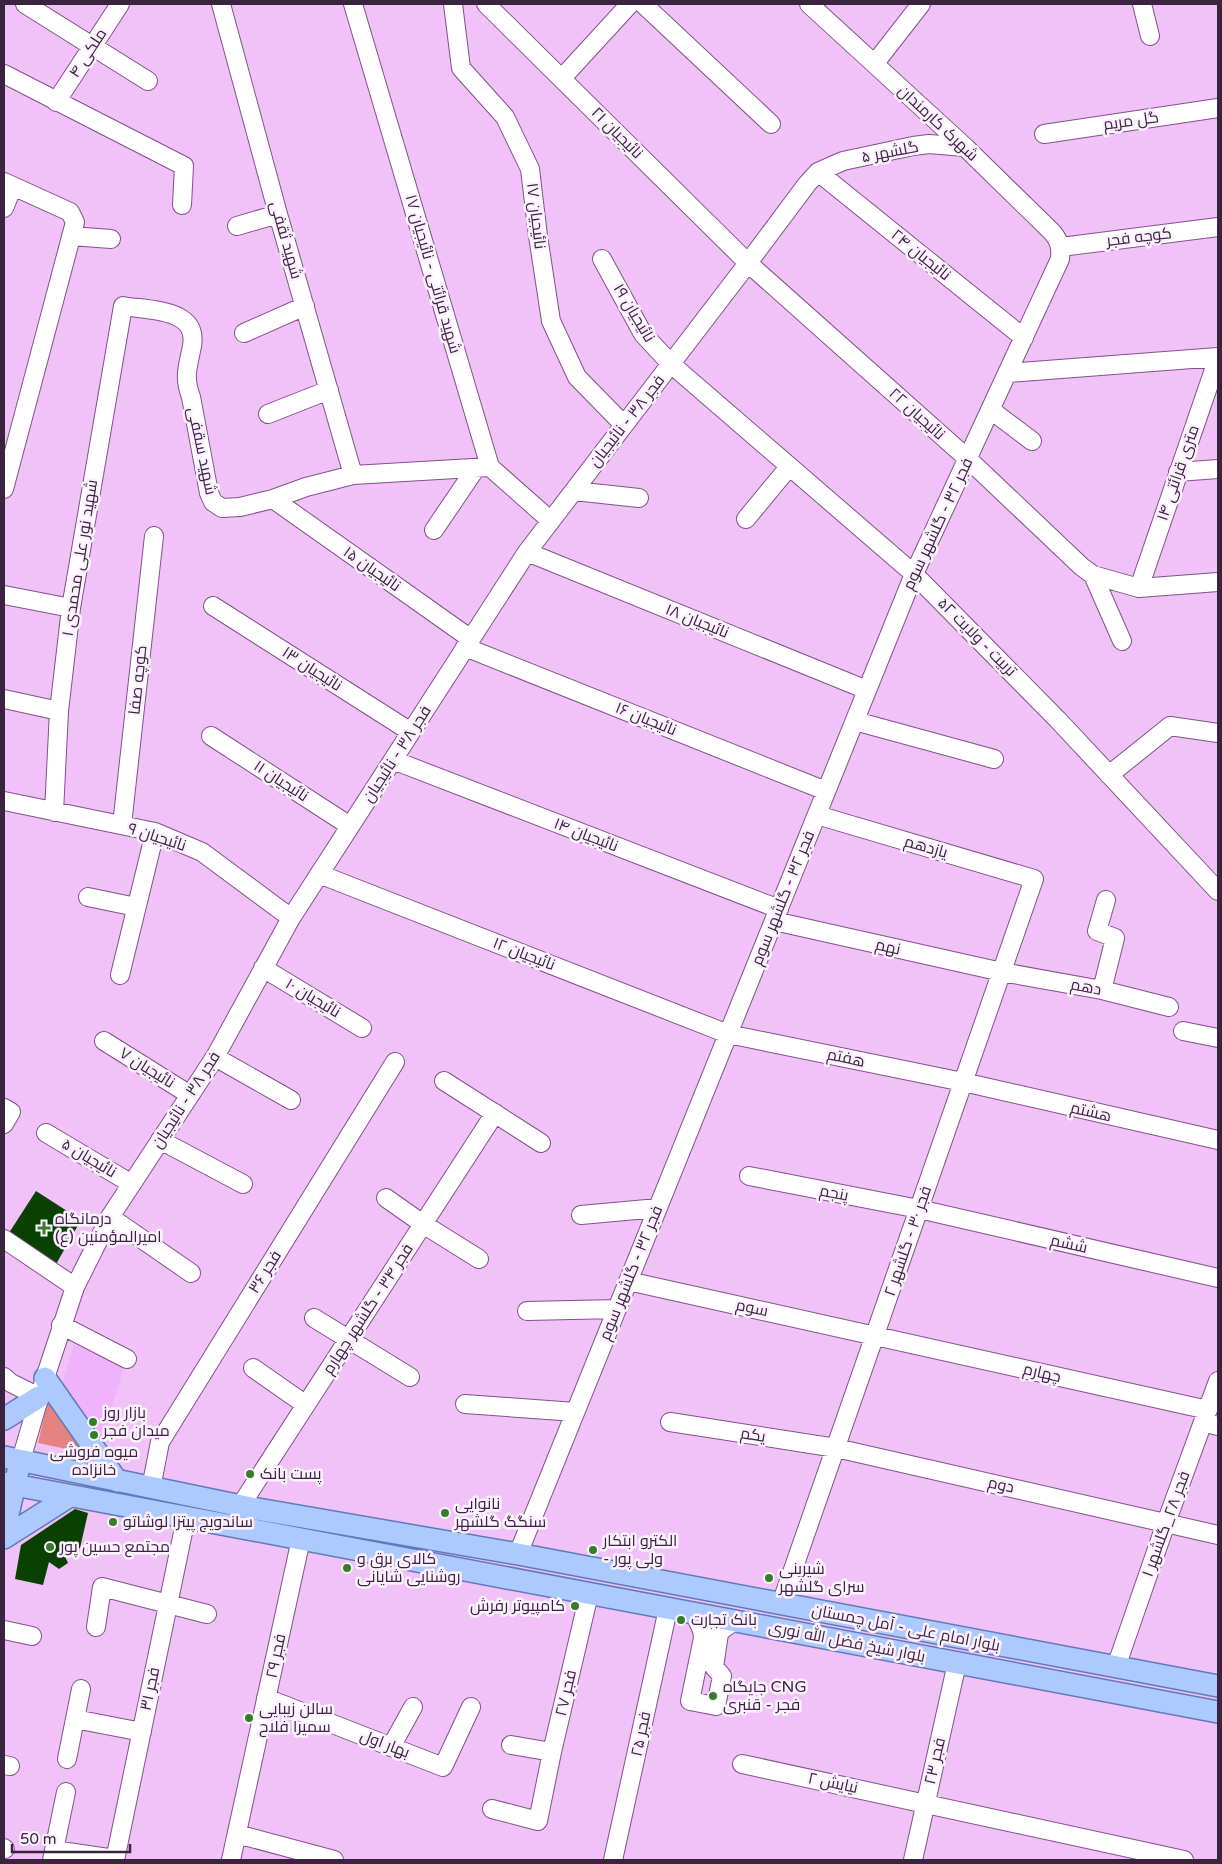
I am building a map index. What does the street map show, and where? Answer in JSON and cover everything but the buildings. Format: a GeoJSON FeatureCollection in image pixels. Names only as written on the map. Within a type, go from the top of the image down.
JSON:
{"type":"FeatureCollection","features":[{"type":"Feature","properties":{"kind":"main road"},"geometry":{"type":"LineString","coordinates":[[4,1419],[42,1387],[118,1481]]}},
{"type":"Feature","properties":{"kind":"main road","name":"بلوار امام علی - آمل چمستان"},"geometry":{"type":"LineString","coordinates":[[12,1458],[151,1488],[518,1554],[1218,1686]]}},
{"type":"Feature","properties":{"kind":"main road"},"geometry":{"type":"LineString","coordinates":[[4,1532],[12,1458]]}},
{"type":"Feature","properties":{"kind":"main road","name":"بلوار شیخ فضل الله نوری"},"geometry":{"type":"LineString","coordinates":[[9,1484],[694,1614],[1165,1702],[1218,1710]]}},
{"type":"Feature","properties":{"kind":"main road"},"geometry":{"type":"LineString","coordinates":[[4,1538],[70,1496]]}},
{"type":"Feature","properties":{"kind":"main road"},"geometry":{"type":"LineString","coordinates":[[1165,1702],[1173,1697],[1175,1686],[1172,1678]]}},
{"type":"Feature","properties":{"kind":"main road"},"geometry":{"type":"LineString","coordinates":[[1218,1695],[1218,1710]]}},
{"type":"Feature","properties":{"kind":"street"},"geometry":{"type":"LineString","coordinates":[[25,4],[148,81]]}},
{"type":"Feature","properties":{"kind":"street","name":"ملکی ۴"},"geometry":{"type":"LineString","coordinates":[[56,102],[120,4]]}},
{"type":"Feature","properties":{"kind":"street","name":"شهید ثقفی"},"geometry":{"type":"LineString","coordinates":[[222,4],[278,214],[353,475]]}},
{"type":"Feature","properties":{"kind":"street","name":"شهید قرائتی - نائیجیان ۱۷"},"geometry":{"type":"LineString","coordinates":[[353,4],[483,468]]}},
{"type":"Feature","properties":{"kind":"street","name":"نائیجیان ۱۷"},"geometry":{"type":"LineString","coordinates":[[453,4],[460,68],[505,117],[530,169],[538,236],[552,321],[577,377],[624,425]]}},
{"type":"Feature","properties":{"kind":"street","name":"نائیجیان ۲۱"},"geometry":{"type":"LineString","coordinates":[[486,4],[748,263]]}},
{"type":"Feature","properties":{"kind":"street"},"geometry":{"type":"LineString","coordinates":[[562,78],[630,4]]}},
{"type":"Feature","properties":{"kind":"street"},"geometry":{"type":"LineString","coordinates":[[643,4],[771,124]]}},
{"type":"Feature","properties":{"kind":"street","name":"شهرک کارمندان"},"geometry":{"type":"LineString","coordinates":[[809,4],[965,148],[1053,233],[1061,247]]}},
{"type":"Feature","properties":{"kind":"street"},"geometry":{"type":"LineString","coordinates":[[875,64],[921,4]]}},
{"type":"Feature","properties":{"kind":"street"},"geometry":{"type":"LineString","coordinates":[[1142,4],[1150,36]]}},
{"type":"Feature","properties":{"kind":"street"},"geometry":{"type":"LineString","coordinates":[[4,74],[184,166],[182,205]]}},
{"type":"Feature","properties":{"kind":"street","name":"گل مریم"},"geometry":{"type":"LineString","coordinates":[[1044,134],[1218,108]]}},
{"type":"Feature","properties":{"kind":"street","name":"گلشهر ۵"},"geometry":{"type":"LineString","coordinates":[[818,172],[843,162],[913,146],[935,144],[965,148]]}},
{"type":"Feature","properties":{"kind":"street","name":"فجر ۳۸ - نائیجیان"},"geometry":{"type":"LineString","coordinates":[[12,1458],[42,1387],[75,1287],[110,1218],[215,1057],[291,918],[527,552],[818,172]]}},
{"type":"Feature","properties":{"kind":"street","name":"نائیجیان ۲۴"},"geometry":{"type":"LineString","coordinates":[[818,172],[1024,338]]}},
{"type":"Feature","properties":{"kind":"street"},"geometry":{"type":"LineString","coordinates":[[4,208],[8,184],[70,212],[75,222],[10,443],[4,489]]}},
{"type":"Feature","properties":{"kind":"street"},"geometry":{"type":"LineString","coordinates":[[237,226],[278,214]]}},
{"type":"Feature","properties":{"kind":"street","name":"کوچه فجر"},"geometry":{"type":"LineString","coordinates":[[1061,247],[1218,227]]}},
{"type":"Feature","properties":{"kind":"street"},"geometry":{"type":"LineString","coordinates":[[72,236],[111,239]]}},
{"type":"Feature","properties":{"kind":"street","name":"فجر ۳۲ - گلشهر سوم"},"geometry":{"type":"LineString","coordinates":[[518,1554],[914,574],[1060,260],[1061,247]]}},
{"type":"Feature","properties":{"kind":"street","name":"نائیجیان ۱۹"},"geometry":{"type":"LineString","coordinates":[[602,259],[643,334],[671,364]]}},
{"type":"Feature","properties":{"kind":"street","name":"نائیجیان ۲۲"},"geometry":{"type":"LineString","coordinates":[[748,263],[968,459],[1092,575],[1139,588],[1218,582]]}},
{"type":"Feature","properties":{"kind":"street","name":"شهید سقفی"},"geometry":{"type":"LineString","coordinates":[[123,306],[176,314],[186,322],[192,335],[192,349],[186,373],[186,385],[191,397],[209,493],[213,502],[222,508],[240,507],[273,499],[306,487],[353,475],[483,468]]}},
{"type":"Feature","properties":{"kind":"street","name":"شهید نور علی محمدی ۱"},"geometry":{"type":"LineString","coordinates":[[54,812],[59,711],[71,608],[123,306]]}},
{"type":"Feature","properties":{"kind":"street"},"geometry":{"type":"LineString","coordinates":[[244,333],[304,306]]}},
{"type":"Feature","properties":{"kind":"street"},"geometry":{"type":"LineString","coordinates":[[1008,373],[1218,358]]}},
{"type":"Feature","properties":{"kind":"street","name":"۱۴ متری قرائتی"},"geometry":{"type":"LineString","coordinates":[[1139,588],[1218,358]]}},
{"type":"Feature","properties":{"kind":"street","name":"تربیت - ولایت ۵۲"},"geometry":{"type":"LineString","coordinates":[[671,364],[914,574],[1058,720],[1218,890]]}},
{"type":"Feature","properties":{"kind":"street"},"geometry":{"type":"LineString","coordinates":[[268,414],[329,390]]}},
{"type":"Feature","properties":{"kind":"street"},"geometry":{"type":"LineString","coordinates":[[990,410],[1032,441]]}},
{"type":"Feature","properties":{"kind":"street"},"geometry":{"type":"LineString","coordinates":[[746,519],[789,467]]}},
{"type":"Feature","properties":{"kind":"street"},"geometry":{"type":"LineString","coordinates":[[434,530],[483,468],[551,521]]}},
{"type":"Feature","properties":{"kind":"street"},"geometry":{"type":"LineString","coordinates":[[1178,472],[1218,469]]}},
{"type":"Feature","properties":{"kind":"street"},"geometry":{"type":"LineString","coordinates":[[574,491],[639,498]]}},
{"type":"Feature","properties":{"kind":"street","name":"نائیجیان ۱۵"},"geometry":{"type":"LineString","coordinates":[[273,499],[468,643]]}},
{"type":"Feature","properties":{"kind":"street","name":"کوچه صفا"},"geometry":{"type":"LineString","coordinates":[[122,825],[154,536]]}},
{"type":"Feature","properties":{"kind":"street","name":"نائیجیان ۱۸"},"geometry":{"type":"LineString","coordinates":[[527,552],[868,690]]}},
{"type":"Feature","properties":{"kind":"street"},"geometry":{"type":"LineString","coordinates":[[1092,575],[1122,640]]}},
{"type":"Feature","properties":{"kind":"street"},"geometry":{"type":"LineString","coordinates":[[4,595],[71,608]]}},
{"type":"Feature","properties":{"kind":"street","name":"نائیجیان ۱۳"},"geometry":{"type":"LineString","coordinates":[[214,606],[411,732]]}},
{"type":"Feature","properties":{"kind":"street","name":"نائیجیان ۱۶"},"geometry":{"type":"LineString","coordinates":[[468,643],[826,791]]}},
{"type":"Feature","properties":{"kind":"street"},"geometry":{"type":"LineString","coordinates":[[4,699],[59,711]]}},
{"type":"Feature","properties":{"kind":"street"},"geometry":{"type":"LineString","coordinates":[[855,721],[994,759]]}},
{"type":"Feature","properties":{"kind":"street"},"geometry":{"type":"LineString","coordinates":[[1109,775],[1170,726],[1218,734]]}},
{"type":"Feature","properties":{"kind":"street","name":"نائیجیان ۱۱"},"geometry":{"type":"LineString","coordinates":[[211,736],[350,826]]}},
{"type":"Feature","properties":{"kind":"street","name":"نائیجیان ۱۴"},"geometry":{"type":"LineString","coordinates":[[393,760],[776,915]]}},
{"type":"Feature","properties":{"kind":"street","name":"نائیجیان ۹"},"geometry":{"type":"LineString","coordinates":[[4,801],[154,832],[202,852],[291,918]]}},
{"type":"Feature","properties":{"kind":"street","name":"یازدهم"},"geometry":{"type":"LineString","coordinates":[[817,815],[1034,878]]}},
{"type":"Feature","properties":{"kind":"street"},"geometry":{"type":"LineString","coordinates":[[120,975],[154,832]]}},
{"type":"Feature","properties":{"kind":"street","name":"نائیجیان ۱۲"},"geometry":{"type":"LineString","coordinates":[[319,874],[728,1034]]}},
{"type":"Feature","properties":{"kind":"street","name":"فجر ۳۰ - گلشهر ۲"},"geometry":{"type":"LineString","coordinates":[[781,1604],[1034,878]]}},
{"type":"Feature","properties":{"kind":"street"},"geometry":{"type":"LineString","coordinates":[[88,897],[136,907]]}},
{"type":"Feature","properties":{"kind":"street"},"geometry":{"type":"LineString","coordinates":[[1102,990],[1115,938],[1097,931],[1106,900]]}},
{"type":"Feature","properties":{"kind":"street","name":"نهم"},"geometry":{"type":"LineString","coordinates":[[776,915],[1002,972]]}},
{"type":"Feature","properties":{"kind":"street","name":"نائیجیان ۱۰"},"geometry":{"type":"LineString","coordinates":[[263,968],[362,1028]]}},
{"type":"Feature","properties":{"kind":"street","name":"دهم"},"geometry":{"type":"LineString","coordinates":[[1002,972],[1102,990],[1169,1007]]}},
{"type":"Feature","properties":{"kind":"street"},"geometry":{"type":"LineString","coordinates":[[1183,1031],[1218,1038]]}},
{"type":"Feature","properties":{"kind":"street","name":"هفتم"},"geometry":{"type":"LineString","coordinates":[[728,1034],[964,1082]]}},
{"type":"Feature","properties":{"kind":"street","name":"نائیجیان ۷"},"geometry":{"type":"LineString","coordinates":[[104,1041],[190,1095]]}},
{"type":"Feature","properties":{"kind":"street"},"geometry":{"type":"LineString","coordinates":[[215,1057],[291,1100]]}},
{"type":"Feature","properties":{"kind":"street","name":"فجر ۳۶"},"geometry":{"type":"LineString","coordinates":[[151,1488],[160,1442],[395,1062]]}},
{"type":"Feature","properties":{"kind":"street"},"geometry":{"type":"LineString","coordinates":[[444,1081],[541,1143]]}},
{"type":"Feature","properties":{"kind":"street","name":"هشتم"},"geometry":{"type":"LineString","coordinates":[[964,1082],[1218,1140]]}},
{"type":"Feature","properties":{"kind":"street","name":"فجر ۳۴ - گلشهر چهارم"},"geometry":{"type":"LineString","coordinates":[[241,1505],[495,1113]]}},
{"type":"Feature","properties":{"kind":"street","name":"نائیجیان ۵"},"geometry":{"type":"LineString","coordinates":[[46,1132],[132,1184]]}},
{"type":"Feature","properties":{"kind":"street"},"geometry":{"type":"LineString","coordinates":[[160,1140],[243,1184]]}},
{"type":"Feature","properties":{"kind":"street","name":"پنجم"},"geometry":{"type":"LineString","coordinates":[[749,1176],[919,1209]]}},
{"type":"Feature","properties":{"kind":"street"},"geometry":{"type":"LineString","coordinates":[[386,1198],[479,1259]]}},
{"type":"Feature","properties":{"kind":"street"},"geometry":{"type":"LineString","coordinates":[[581,1215],[658,1208]]}},
{"type":"Feature","properties":{"kind":"street","name":"ششم"},"geometry":{"type":"LineString","coordinates":[[919,1209],[1218,1278]]}},
{"type":"Feature","properties":{"kind":"street"},"geometry":{"type":"LineString","coordinates":[[110,1218],[191,1273]]}},
{"type":"Feature","properties":{"kind":"street"},"geometry":{"type":"LineString","coordinates":[[4,1239],[75,1287]]}},
{"type":"Feature","properties":{"kind":"street","name":"سوم"},"geometry":{"type":"LineString","coordinates":[[628,1281],[875,1335]]}},
{"type":"Feature","properties":{"kind":"street"},"geometry":{"type":"LineString","coordinates":[[527,1311],[617,1309]]}},
{"type":"Feature","properties":{"kind":"street"},"geometry":{"type":"LineString","coordinates":[[314,1318],[410,1377]]}},
{"type":"Feature","properties":{"kind":"street"},"geometry":{"type":"LineString","coordinates":[[62,1325],[127,1359]]}},
{"type":"Feature","properties":{"kind":"street","name":"چهارم"},"geometry":{"type":"LineString","coordinates":[[875,1335],[1210,1419]]}},
{"type":"Feature","properties":{"kind":"street"},"geometry":{"type":"LineString","coordinates":[[253,1368],[306,1405]]}},
{"type":"Feature","properties":{"kind":"street"},"geometry":{"type":"LineString","coordinates":[[4,1377],[11,1383],[42,1387]]}},
{"type":"Feature","properties":{"kind":"street","name":"فجر ۲۸_گلشهر ۱"},"geometry":{"type":"LineString","coordinates":[[1116,1667],[1166,1522],[1210,1419],[1218,1381]]}},
{"type":"Feature","properties":{"kind":"street"},"geometry":{"type":"LineString","coordinates":[[465,1404],[575,1412]]}},
{"type":"Feature","properties":{"kind":"street","name":"یکم"},"geometry":{"type":"LineString","coordinates":[[670,1422],[836,1448]]}},
{"type":"Feature","properties":{"kind":"street","name":"دوم"},"geometry":{"type":"LineString","coordinates":[[836,1448],[1218,1535]]}},
{"type":"Feature","properties":{"kind":"street","name":"فجر ۳۱"},"geometry":{"type":"LineString","coordinates":[[115,1860],[186,1518]]}},
{"type":"Feature","properties":{"kind":"street","name":"فجر ۲۹"},"geometry":{"type":"LineString","coordinates":[[231,1860],[301,1539]]}},
{"type":"Feature","properties":{"kind":"street"},"geometry":{"type":"LineString","coordinates":[[96,1628],[102,1587],[207,1614]]}},
{"type":"Feature","properties":{"kind":"street","name":"فجر ۲۷"},"geometry":{"type":"LineString","coordinates":[[492,1809],[538,1821],[589,1594]]}},
{"type":"Feature","properties":{"kind":"street","name":"فجر ۲۵"},"geometry":{"type":"LineString","coordinates":[[613,1860],[668,1608]]}},
{"type":"Feature","properties":{"kind":"street"},"geometry":{"type":"LineString","coordinates":[[694,1614],[702,1630],[703,1638],[690,1701],[716,1706],[722,1676],[714,1666],[718,1640],[723,1629],[735,1621]]}},
{"type":"Feature","properties":{"kind":"street"},"geometry":{"type":"LineString","coordinates":[[4,1630],[32,1636]]}},
{"type":"Feature","properties":{"kind":"street","name":"فجر ۲۳"},"geometry":{"type":"LineString","coordinates":[[914,1860],[957,1663]]}},
{"type":"Feature","properties":{"kind":"street"},"geometry":{"type":"LineString","coordinates":[[67,1759],[81,1690]]}},
{"type":"Feature","properties":{"kind":"street","name":"بهار اول"},"geometry":{"type":"LineString","coordinates":[[266,1698],[443,1766],[471,1707]]}},
{"type":"Feature","properties":{"kind":"street"},"geometry":{"type":"LineString","coordinates":[[392,1747],[412,1707]]}},
{"type":"Feature","properties":{"kind":"street"},"geometry":{"type":"LineString","coordinates":[[75,1719],[142,1732]]}},
{"type":"Feature","properties":{"kind":"street"},"geometry":{"type":"LineString","coordinates":[[511,1745],[552,1752]]}},
{"type":"Feature","properties":{"kind":"street","name":"نیایش ۲"},"geometry":{"type":"LineString","coordinates":[[742,1764],[1184,1860]]}},
{"type":"Feature","properties":{"kind":"street"},"geometry":{"type":"LineString","coordinates":[[66,1792],[53,1855],[115,1860]]}},
{"type":"Feature","properties":{"kind":"street"},"geometry":{"type":"LineString","coordinates":[[237,1834],[334,1860]]}},
{"type":"Feature","properties":{"kind":"shaded area","name":"بازار روز میدان فجر"},"geometry":{"type":"Polygon","coordinates":[[[74,1345],[125,1364],[99,1449],[59,1394],[74,1345]]]}},
{"type":"Feature","properties":{"kind":"shaded area"},"geometry":{"type":"Polygon","coordinates":[[[49,1395],[90,1454],[38,1443],[49,1395]]]}},
{"type":"Feature","properties":{"kind":"place","name":"درمانگاه امیرالمؤمنین (ع)"},"geometry":{"type":"Point","coordinates":[44,1228]}},
{"type":"Feature","properties":{"kind":"place","name":"بازار روز میدان فجر"},"geometry":{"type":"Point","coordinates":[93,1422]}},
{"type":"Feature","properties":{"kind":"place","name":"میوه فروشی خانزاده"},"geometry":{"type":"Point","coordinates":[94,1435]}},
{"type":"Feature","properties":{"kind":"place","name":"پست بانک"},"geometry":{"type":"Point","coordinates":[250,1474]}},
{"type":"Feature","properties":{"kind":"place","name":"نانوایی سنگگ گلشهر"},"geometry":{"type":"Point","coordinates":[445,1513]}},
{"type":"Feature","properties":{"kind":"place","name":"ساندویچ پیتزا لوشاتو"},"geometry":{"type":"Point","coordinates":[113,1522]}},
{"type":"Feature","properties":{"kind":"place","name":"مجتمع حسین پور"},"geometry":{"type":"Point","coordinates":[50,1547]}},
{"type":"Feature","properties":{"kind":"place","name":"الکترو ابتکار - ولی پور"},"geometry":{"type":"Point","coordinates":[593,1550]}},
{"type":"Feature","properties":{"kind":"place","name":"کالای برق و روشنایی شایانی"},"geometry":{"type":"Point","coordinates":[347,1568]}},
{"type":"Feature","properties":{"kind":"place","name":"شیرینی سرای گلشهر"},"geometry":{"type":"Point","coordinates":[769,1578]}},
{"type":"Feature","properties":{"kind":"place","name":"کامپیوتر رفرش"},"geometry":{"type":"Point","coordinates":[575,1606]}},
{"type":"Feature","properties":{"kind":"place","name":"بانک تجارت"},"geometry":{"type":"Point","coordinates":[681,1620]}},
{"type":"Feature","properties":{"kind":"place","name":"جایگاه CNG فجر - قنبری"},"geometry":{"type":"Point","coordinates":[713,1696]}},
{"type":"Feature","properties":{"kind":"place","name":"سالن زیبایی سمیرا فلاح"},"geometry":{"type":"Point","coordinates":[249,1718]}}]}
